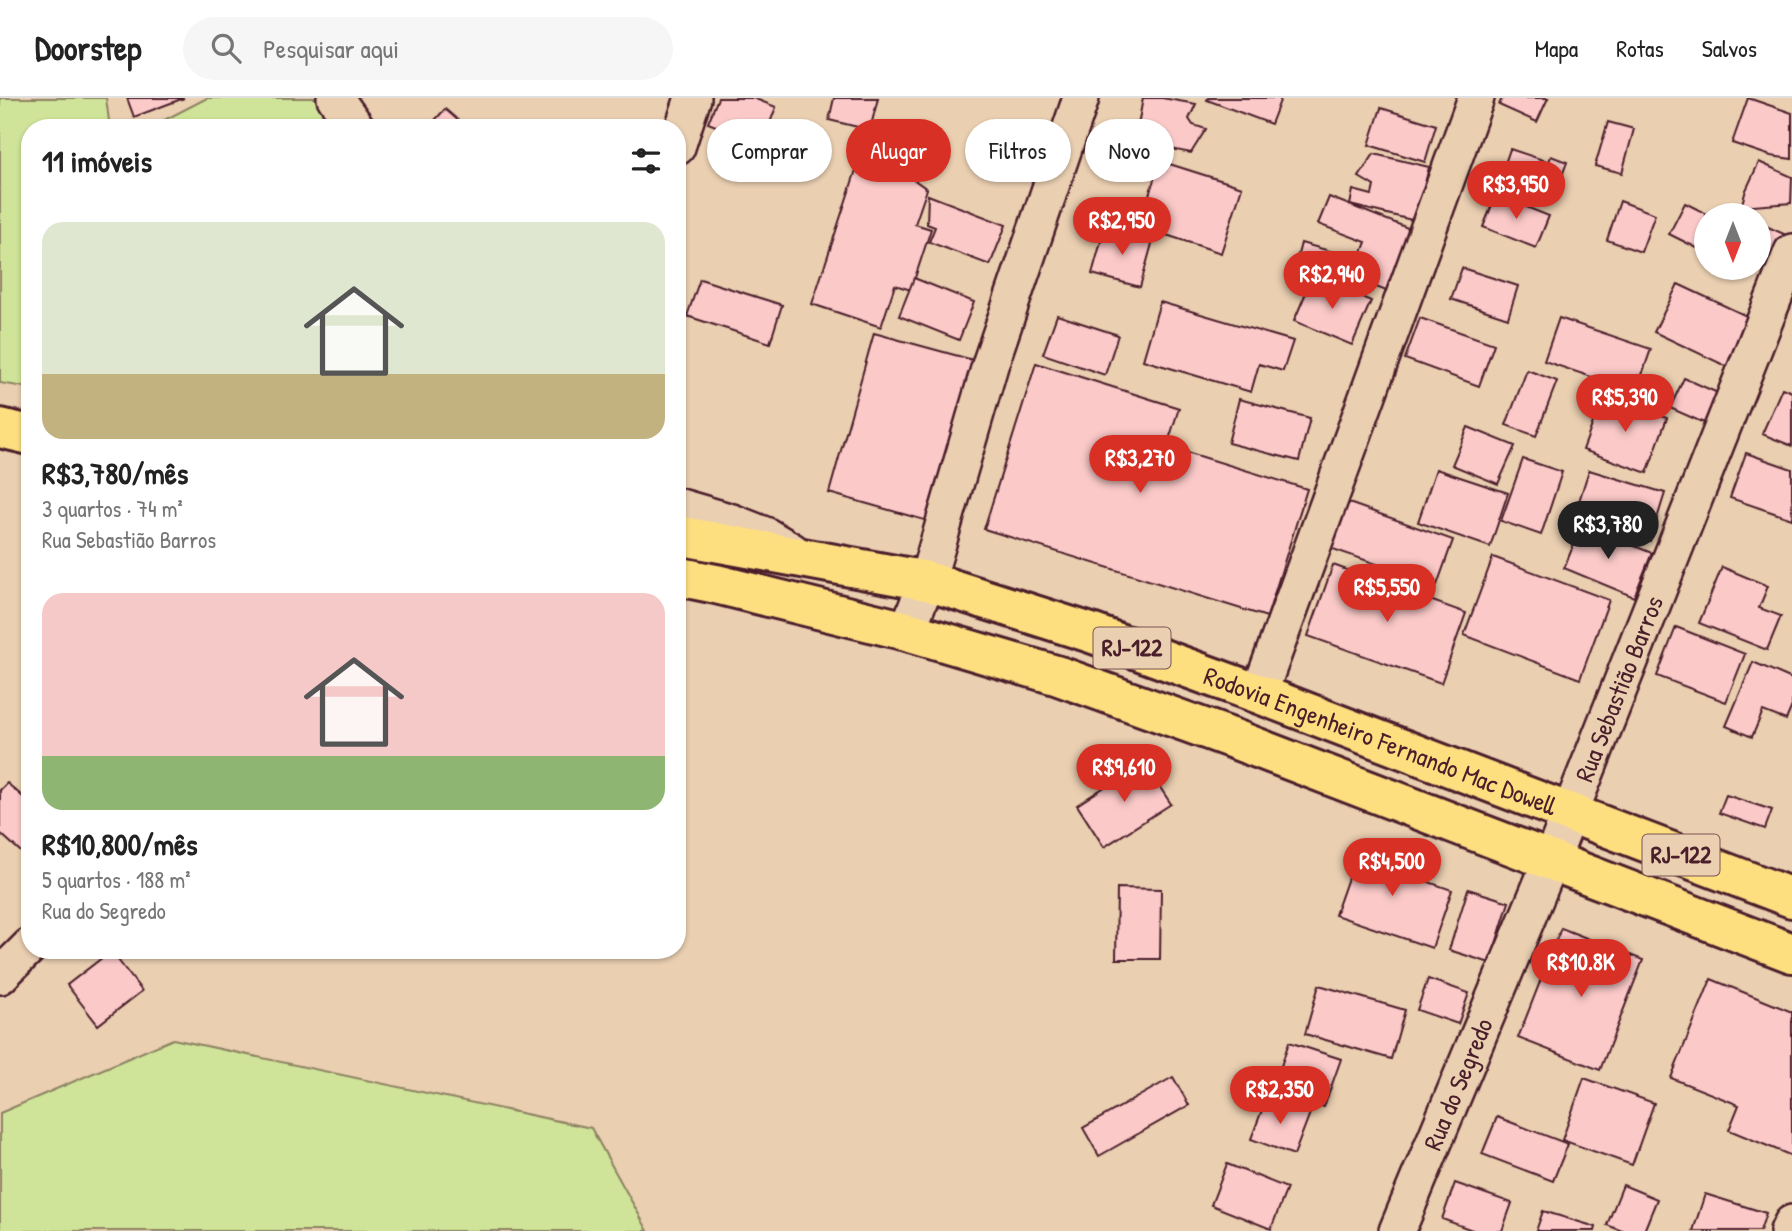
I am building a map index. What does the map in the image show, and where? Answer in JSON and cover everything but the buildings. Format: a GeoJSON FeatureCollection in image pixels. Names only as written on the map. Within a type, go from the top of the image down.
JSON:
{"type":"FeatureCollection","features":[{"type":"Feature","properties":{"kind":"main road"},"geometry":{"type":"LineString","coordinates":[[0,428],[21,433]]}},
{"type":"Feature","properties":{"kind":"main road","name":"Rodovia Engenheiro Fernando Mac Dowell"},"geometry":{"type":"LineString","coordinates":[[686,537],[927,581],[1091,633],[1259,694],[1792,898]]}},
{"type":"Feature","properties":{"kind":"main road","name":"Rodovia Engenheiro Fernando Mac Dowell"},"geometry":{"type":"LineString","coordinates":[[686,578],[907,631],[1071,680],[1234,739],[1792,953]]}},
{"type":"Feature","properties":{"kind":"street"},"geometry":{"type":"LineString","coordinates":[[335,98],[350,119]]}},
{"type":"Feature","properties":{"kind":"street"},"geometry":{"type":"LineString","coordinates":[[686,119],[693,98]]}},
{"type":"Feature","properties":{"kind":"street"},"geometry":{"type":"LineString","coordinates":[[907,631],[927,581],[991,362],[1081,98]]}},
{"type":"Feature","properties":{"kind":"street"},"geometry":{"type":"LineString","coordinates":[[1259,694],[1476,98]]}},
{"type":"Feature","properties":{"kind":"street","name":"Rua Sebastião Barros"},"geometry":{"type":"LineString","coordinates":[[1551,861],[1792,252]]}},
{"type":"Feature","properties":{"kind":"street"},"geometry":{"type":"LineString","coordinates":[[686,509],[765,535],[804,558]]}},
{"type":"Feature","properties":{"kind":"street","name":"Rua do Segredo"},"geometry":{"type":"LineString","coordinates":[[1396,1231],[1551,861]]}},
{"type":"Feature","properties":{"kind":"street"},"geometry":{"type":"LineString","coordinates":[[0,976],[21,955]]}},
{"type":"Feature","properties":{"kind":"street"},"geometry":{"type":"LineString","coordinates":[[1788,1231],[1792,1223]]}},
{"type":"Feature","properties":{"kind":"green space"},"geometry":{"type":"Polygon","coordinates":[[[0,98],[106,98],[109,119],[21,119],[21,386],[0,383],[0,98]]]}},
{"type":"Feature","properties":{"kind":"green space"},"geometry":{"type":"Polygon","coordinates":[[[207,98],[320,98],[334,119],[166,119],[207,98]]]}},
{"type":"Feature","properties":{"kind":"green space"},"geometry":{"type":"Polygon","coordinates":[[[173,1039],[591,1128],[648,1231],[0,1231],[0,1113],[173,1039]]]}}]}
